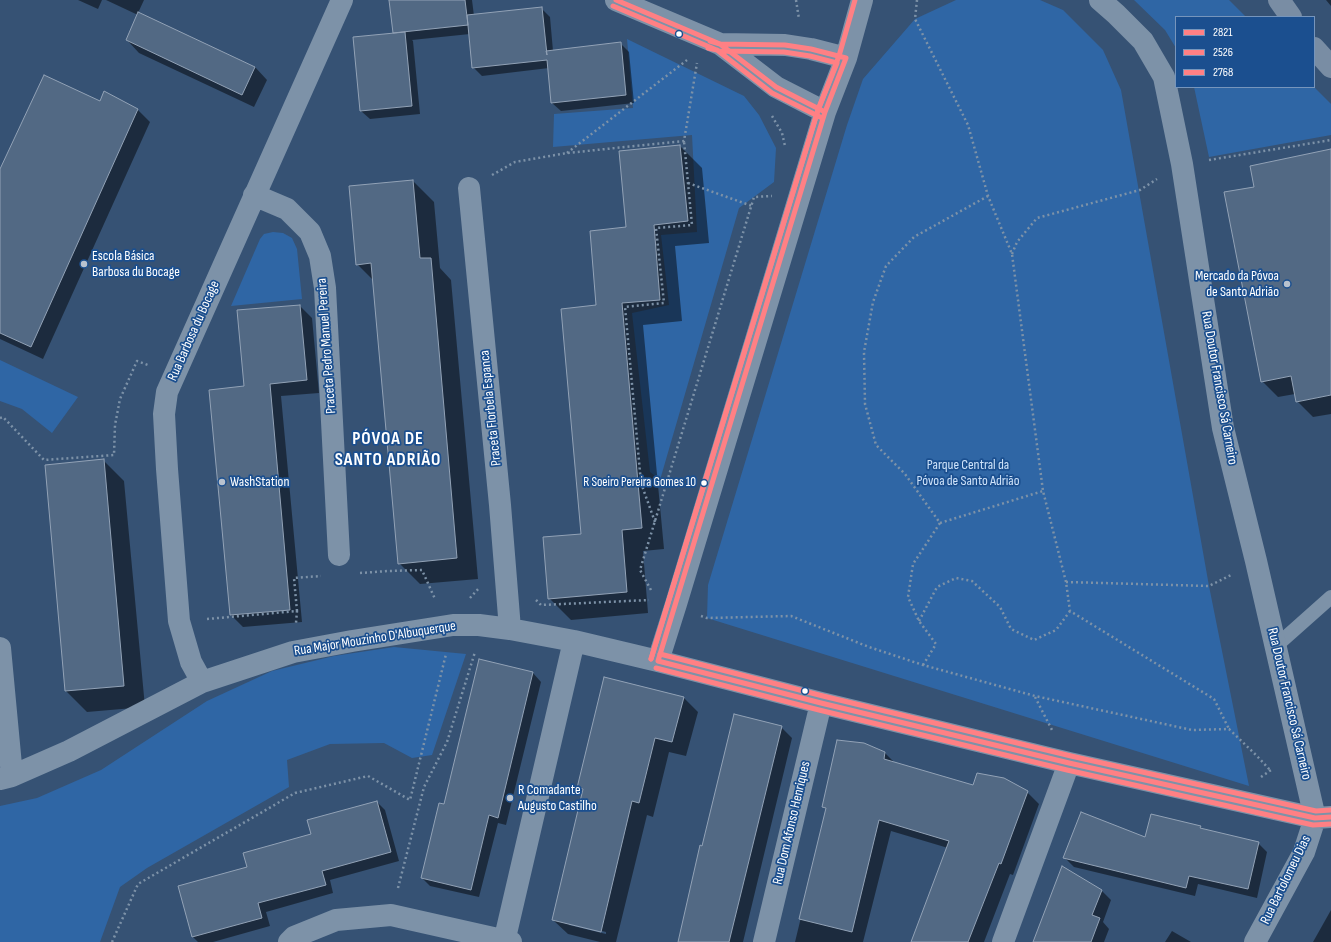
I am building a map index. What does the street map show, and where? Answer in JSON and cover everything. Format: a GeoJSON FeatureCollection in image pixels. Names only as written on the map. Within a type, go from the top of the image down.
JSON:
{"type":"FeatureCollection","features":[{"type":"Feature","properties":{"kind":"street","name":"Rua Barbosa du Bocage"},"geometry":{"type":"LineString","coordinates":[[202,682],[191,662],[179,621],[164,414],[167,392],[342,0]]}},
{"type":"Feature","properties":{"kind":"street"},"geometry":{"type":"LineString","coordinates":[[616,0],[720,44],[776,87],[825,112]]}},
{"type":"Feature","properties":{"kind":"street","name":"Rua Doutor Francisco Sá Carneiro"},"geometry":{"type":"LineString","coordinates":[[1100,0],[1143,41],[1164,77],[1182,164],[1223,428],[1276,646],[1323,818]]}},
{"type":"Feature","properties":{"kind":"street"},"geometry":{"type":"LineString","coordinates":[[1280,0],[1290,16]]}},
{"type":"Feature","properties":{"kind":"street"},"geometry":{"type":"LineString","coordinates":[[658,661],[667,602],[802,190],[825,112],[866,2]]}},
{"type":"Feature","properties":{"kind":"street"},"geometry":{"type":"LineString","coordinates":[[720,44],[785,45],[811,49],[846,58]]}},
{"type":"Feature","properties":{"kind":"street"},"geometry":{"type":"LineString","coordinates":[[1315,49],[1331,67]]}},
{"type":"Feature","properties":{"kind":"street","name":"Praceta Florbela Espanca"},"geometry":{"type":"LineString","coordinates":[[469,188],[500,505],[510,629]]}},
{"type":"Feature","properties":{"kind":"street","name":"Praceta Pedro Manuel Pereira"},"geometry":{"type":"LineString","coordinates":[[254,195],[287,209],[310,232],[320,256],[325,288],[339,555]]}},
{"type":"Feature","properties":{"kind":"street","name":"Rua Major Mouzinho D'Albuquerque"},"geometry":{"type":"LineString","coordinates":[[6,777],[69,751],[202,682],[293,652],[453,625],[480,625],[574,641],[820,703],[1069,763],[1323,818]]}},
{"type":"Feature","properties":{"kind":"street"},"geometry":{"type":"LineString","coordinates":[[289,942],[294,937],[336,920],[391,915],[506,941],[574,641]]}},
{"type":"Feature","properties":{"kind":"street"},"geometry":{"type":"LineString","coordinates":[[0,648],[6,777]]}},
{"type":"Feature","properties":{"kind":"street","name":"Rua Dom Afonso Henriques"},"geometry":{"type":"LineString","coordinates":[[764,942],[820,703]]}},
{"type":"Feature","properties":{"kind":"street"},"geometry":{"type":"LineString","coordinates":[[1003,942],[1069,763]]}},
{"type":"Feature","properties":{"kind":"street","name":"Rua Bartolomeu Dias"},"geometry":{"type":"LineString","coordinates":[[1255,942],[1323,818]]}},
{"type":"Feature","properties":{"kind":"lane"},"geometry":{"type":"LineString","coordinates":[[1276,646],[1331,597]]}},
{"type":"Feature","properties":{"kind":"path"},"geometry":{"type":"LineString","coordinates":[[917,0],[915,19],[968,125],[988,196],[1012,254],[1043,491],[1066,582],[1070,611],[1056,630],[1034,640],[1011,629],[1000,607],[972,581],[956,578],[937,587],[919,621]]}},
{"type":"Feature","properties":{"kind":"path"},"geometry":{"type":"LineString","coordinates":[[567,153],[689,59]]}},
{"type":"Feature","properties":{"kind":"path"},"geometry":{"type":"LineString","coordinates":[[655,522],[641,483],[625,307],[664,303],[656,228],[692,225],[684,141],[698,62],[693,61]]}},
{"type":"Feature","properties":{"kind":"path"},"geometry":{"type":"LineString","coordinates":[[768,111],[782,133],[786,152]]}},
{"type":"Feature","properties":{"kind":"path"},"geometry":{"type":"LineString","coordinates":[[1012,254],[1017,242],[1038,218],[1140,190],[1182,164],[1331,140]]}},
{"type":"Feature","properties":{"kind":"path"},"geometry":{"type":"LineString","coordinates":[[469,188],[515,162],[567,153],[684,141]]}},
{"type":"Feature","properties":{"kind":"path"},"geometry":{"type":"LineString","coordinates":[[688,183],[752,206]]}},
{"type":"Feature","properties":{"kind":"path"},"geometry":{"type":"LineString","coordinates":[[667,602],[640,570],[754,197],[777,196],[781,183],[802,190]]}},
{"type":"Feature","properties":{"kind":"path"},"geometry":{"type":"LineString","coordinates":[[940,523],[905,474],[876,445],[865,404],[864,352],[873,302],[886,266],[914,237],[988,196]]}},
{"type":"Feature","properties":{"kind":"path"},"geometry":{"type":"LineString","coordinates":[[0,418],[3,417],[44,460],[114,455],[115,425],[120,399],[137,361],[174,375]]}},
{"type":"Feature","properties":{"kind":"path"},"geometry":{"type":"LineString","coordinates":[[923,665],[936,644],[919,621],[908,597],[913,564],[940,523],[1043,491]]}},
{"type":"Feature","properties":{"kind":"path"},"geometry":{"type":"LineString","coordinates":[[1066,582],[1209,586],[1256,561]]}},
{"type":"Feature","properties":{"kind":"path"},"geometry":{"type":"LineString","coordinates":[[506,576],[541,604],[667,602],[707,618],[791,616],[869,647],[923,665],[1035,696],[1192,730],[1229,729]]}},
{"type":"Feature","properties":{"kind":"path"},"geometry":{"type":"LineString","coordinates":[[293,652],[297,611],[294,578]]}},
{"type":"Feature","properties":{"kind":"path"},"geometry":{"type":"LineString","coordinates":[[179,621],[297,611]]}},
{"type":"Feature","properties":{"kind":"path"},"geometry":{"type":"LineString","coordinates":[[1070,611],[1214,699],[1229,729],[1270,770]]}},
{"type":"Feature","properties":{"kind":"path"},"geometry":{"type":"LineString","coordinates":[[391,915],[424,787],[448,742],[477,647]]}},
{"type":"Feature","properties":{"kind":"path"},"geometry":{"type":"LineString","coordinates":[[112,942],[138,884],[295,793],[368,776],[410,800],[416,777]]}},
{"type":"Feature","properties":{"kind":"green space","name":"Parque Central da Póvoa de Santo Adrião"},"geometry":{"type":"Polygon","coordinates":[[[956,0],[1040,0],[1063,10],[1103,50],[1121,90],[1209,586],[1249,786],[707,618],[708,585],[847,125],[863,79],[915,19],[956,0]]]}},
{"type":"Feature","properties":{"kind":"green space"},"geometry":{"type":"Polygon","coordinates":[[[1134,0],[1229,0],[1245,16],[1175,16],[1175,46],[1165,30],[1134,0]]]}},
{"type":"Feature","properties":{"kind":"green space"},"geometry":{"type":"Polygon","coordinates":[[[627,39],[744,96],[759,115],[776,148],[774,182],[739,208],[660,480],[650,472],[632,313],[669,305],[661,235],[697,232],[692,135],[553,147],[554,114],[633,108],[627,39]]]}},
{"type":"Feature","properties":{"kind":"green space"},"geometry":{"type":"Polygon","coordinates":[[[1194,88],[1315,88],[1331,104],[1331,135],[1209,157],[1194,88]]]}},
{"type":"Feature","properties":{"kind":"green space"},"geometry":{"type":"Polygon","coordinates":[[[273,232],[283,233],[292,238],[297,249],[302,299],[231,306],[260,239],[264,234],[273,232]]]}},
{"type":"Feature","properties":{"kind":"green space"},"geometry":{"type":"Polygon","coordinates":[[[0,360],[78,397],[52,433],[22,409],[0,401],[0,360]]]}},
{"type":"Feature","properties":{"kind":"green space"},"geometry":{"type":"Polygon","coordinates":[[[394,647],[466,654],[432,755],[412,758],[384,743],[330,744],[287,760],[289,787],[147,868],[120,887],[100,942],[0,942],[0,806],[37,798],[101,770],[207,701],[272,671],[334,656],[394,647]]]}},
{"type":"Feature","properties":{"kind":"building"},"geometry":{"type":"Polygon","coordinates":[[[389,0],[465,0],[468,25],[393,33],[389,0]]]}},
{"type":"Feature","properties":{"kind":"building"},"geometry":{"type":"Polygon","coordinates":[[[542,7],[547,51],[621,42],[626,95],[551,103],[547,60],[472,68],[467,15],[542,7]]]}},
{"type":"Feature","properties":{"kind":"building"},"geometry":{"type":"Polygon","coordinates":[[[138,12],[255,67],[242,95],[126,40],[138,12]]]}},
{"type":"Feature","properties":{"kind":"building"},"geometry":{"type":"Polygon","coordinates":[[[405,32],[412,106],[360,111],[353,37],[405,32]]]}},
{"type":"Feature","properties":{"kind":"building"},"geometry":{"type":"Polygon","coordinates":[[[44,75],[100,101],[104,91],[138,109],[31,347],[0,333],[0,169],[44,75]]]}},
{"type":"Feature","properties":{"kind":"building"},"geometry":{"type":"Polygon","coordinates":[[[680,145],[688,221],[654,225],[660,300],[622,303],[642,528],[622,530],[627,592],[548,599],[543,537],[581,534],[561,309],[596,305],[590,231],[626,227],[619,151],[680,145]]]}},
{"type":"Feature","properties":{"kind":"building","name":"Mercado da Póvoa de Santo Adrião"},"geometry":{"type":"Polygon","coordinates":[[[1331,149],[1331,395],[1296,402],[1291,376],[1261,382],[1224,192],[1254,187],[1250,166],[1331,149]]]}},
{"type":"Feature","properties":{"kind":"building"},"geometry":{"type":"Polygon","coordinates":[[[413,180],[420,258],[431,258],[457,558],[398,564],[371,263],[356,265],[349,186],[413,180]]]}},
{"type":"Feature","properties":{"kind":"building"},"geometry":{"type":"Polygon","coordinates":[[[300,305],[307,380],[270,384],[290,610],[230,615],[209,390],[244,386],[237,310],[300,305]]]}},
{"type":"Feature","properties":{"kind":"building"},"geometry":{"type":"Polygon","coordinates":[[[104,459],[124,686],[65,691],[45,465],[104,459]]]}},
{"type":"Feature","properties":{"kind":"building"},"geometry":{"type":"Polygon","coordinates":[[[479,659],[533,672],[498,818],[489,815],[471,890],[421,878],[439,803],[444,804],[479,659]]]}},
{"type":"Feature","properties":{"kind":"building"},"geometry":{"type":"Polygon","coordinates":[[[604,677],[684,697],[672,742],[655,738],[639,803],[632,801],[601,932],[552,920],[583,789],[577,788],[604,677]]]}},
{"type":"Feature","properties":{"kind":"building"},"geometry":{"type":"Polygon","coordinates":[[[734,714],[782,726],[729,942],[678,942],[700,845],[702,846],[734,714]]]}},
{"type":"Feature","properties":{"kind":"building"},"geometry":{"type":"Polygon","coordinates":[[[837,740],[864,743],[885,752],[884,759],[973,785],[977,773],[1004,778],[1028,791],[1001,864],[999,863],[968,942],[911,942],[949,841],[879,820],[852,932],[799,919],[826,808],[822,807],[837,740]]]}},
{"type":"Feature","properties":{"kind":"building"},"geometry":{"type":"Polygon","coordinates":[[[377,801],[391,852],[322,871],[326,885],[258,903],[262,918],[192,937],[178,886],[247,867],[243,853],[311,834],[307,820],[377,801]]]}},
{"type":"Feature","properties":{"kind":"building"},"geometry":{"type":"Polygon","coordinates":[[[1081,812],[1145,837],[1151,814],[1201,826],[1200,828],[1259,842],[1248,889],[1189,876],[1186,888],[1063,858],[1081,812]]]}},
{"type":"Feature","properties":{"kind":"building"},"geometry":{"type":"Polygon","coordinates":[[[1062,866],[1102,890],[1092,915],[1100,918],[1091,942],[1033,942],[1062,866]]]}},
{"type":"Feature","properties":{"kind":"transit line","name":"2821"},"geometry":{"type":"LineString","coordinates":[[616,0],[720,44],[785,45],[811,49],[846,58],[825,112],[658,661]]}},
{"type":"Feature","properties":{"kind":"transit line","name":"2768"},"geometry":{"type":"LineString","coordinates":[[651,659],[818,110],[839,56],[855,0]]}},
{"type":"Feature","properties":{"kind":"transit line","name":"2526"},"geometry":{"type":"LineString","coordinates":[[613,6],[719,51],[784,52],[810,56],[837,63],[818,110],[651,659]]}},
{"type":"Feature","properties":{"kind":"transit line","name":"2821"},"geometry":{"type":"LineString","coordinates":[[710,41],[720,44],[776,87],[825,112]]}},
{"type":"Feature","properties":{"kind":"transit line","name":"2526"},"geometry":{"type":"LineString","coordinates":[[708,48],[717,50],[772,93],[822,118]]}},
{"type":"Feature","properties":{"kind":"transit line","name":"2768"},"geometry":{"type":"LineString","coordinates":[[660,654],[823,696],[1071,756],[1316,811],[1331,810]]}},
{"type":"Feature","properties":{"kind":"transit line","name":"2821"},"geometry":{"type":"LineString","coordinates":[[658,661],[821,703],[1069,763],[1315,818],[1331,817]]}},
{"type":"Feature","properties":{"kind":"transit line","name":"2526"},"geometry":{"type":"LineString","coordinates":[[656,668],[819,710],[1067,770],[1313,825],[1331,824]]}},
{"type":"Feature","properties":{"kind":"place","name":"Escola Básica Barbosa du Bocage"},"geometry":{"type":"Point","coordinates":[84,264]}},
{"type":"Feature","properties":{"kind":"place","name":"Mercado da Póvoa de Santo Adrião"},"geometry":{"type":"Point","coordinates":[1287,284]}},
{"type":"Feature","properties":{"kind":"place","name":"WashStation"},"geometry":{"type":"Point","coordinates":[222,482]}},
{"type":"Feature","properties":{"kind":"place","name":"R Soeiro Pereira Gomes 10"},"geometry":{"type":"Point","coordinates":[704,483]}},
{"type":"Feature","properties":{"kind":"place","name":"R Comadante Augusto Castilho"},"geometry":{"type":"Point","coordinates":[510,798]}},
{"type":"Feature","properties":{"kind":"district","name":"PÓVOA DE SANTO ADRIÃO"},"geometry":{"type":"Point","coordinates":[388,449]}}]}
